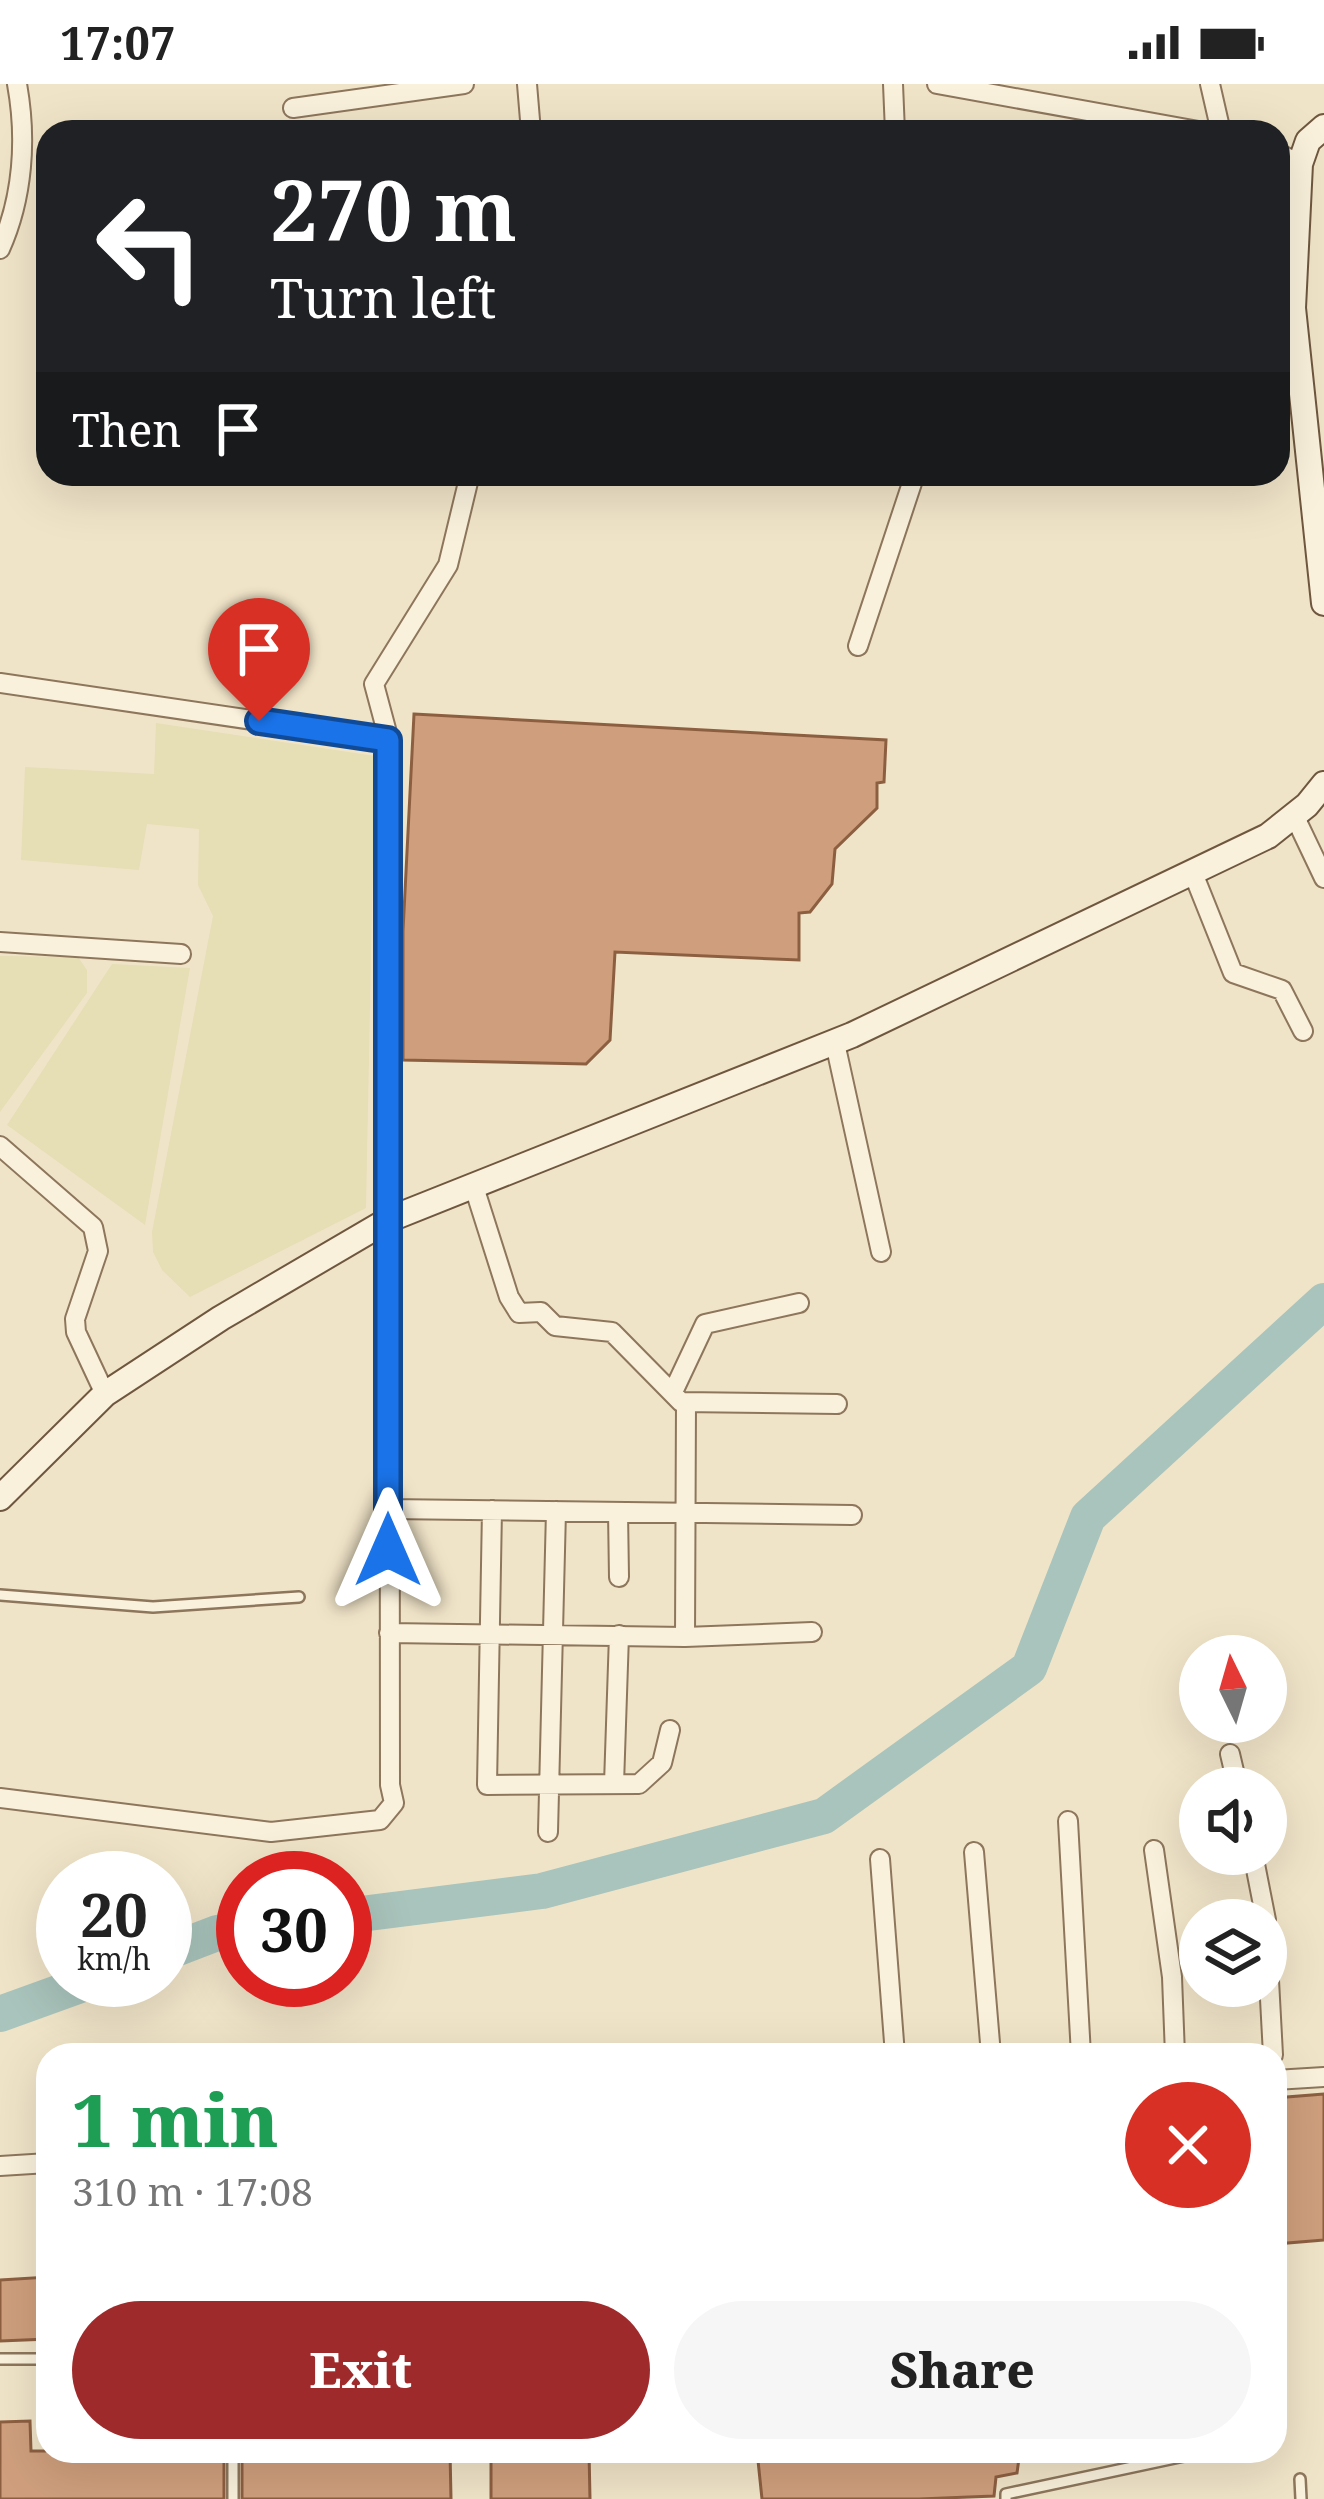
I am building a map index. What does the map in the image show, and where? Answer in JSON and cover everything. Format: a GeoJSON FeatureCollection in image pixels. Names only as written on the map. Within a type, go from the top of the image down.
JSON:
{"type":"FeatureCollection","features":[{"type":"Feature","properties":{"kind":"street"},"geometry":{"type":"LineString","coordinates":[[0,249],[16,214],[22,111],[17,84]]}},
{"type":"Feature","properties":{"kind":"street"},"geometry":{"type":"LineString","coordinates":[[293,108],[464,84]]}},
{"type":"Feature","properties":{"kind":"street"},"geometry":{"type":"LineString","coordinates":[[527,84],[530,120]]}},
{"type":"Feature","properties":{"kind":"street"},"geometry":{"type":"LineString","coordinates":[[893,84],[894,120]]}},
{"type":"Feature","properties":{"kind":"street"},"geometry":{"type":"LineString","coordinates":[[937,84],[1137,120]]}},
{"type":"Feature","properties":{"kind":"street"},"geometry":{"type":"LineString","coordinates":[[1210,84],[1218,120]]}},
{"type":"Feature","properties":{"kind":"street"},"geometry":{"type":"LineString","coordinates":[[1290,157],[1324,127]]}},
{"type":"Feature","properties":{"kind":"street"},"geometry":{"type":"LineString","coordinates":[[1290,196],[1293,308],[1324,603]]}},
{"type":"Feature","properties":{"kind":"street"},"geometry":{"type":"LineString","coordinates":[[0,1798],[271,1832],[344,1827],[386,1817],[394,1803],[388,1509],[388,740],[374,684],[448,565],[467,486]]}},
{"type":"Feature","properties":{"kind":"street"},"geometry":{"type":"LineString","coordinates":[[858,646],[911,486]]}},
{"type":"Feature","properties":{"kind":"street"},"geometry":{"type":"LineString","coordinates":[[0,682],[388,740]]}},
{"type":"Feature","properties":{"kind":"street"},"geometry":{"type":"LineString","coordinates":[[0,1498],[105,1394],[220,1318],[390,1219],[475,1190],[835,1043],[1268,836],[1324,784]]}},
{"type":"Feature","properties":{"kind":"street"},"geometry":{"type":"LineString","coordinates":[[1294,815],[1324,878]]}},
{"type":"Feature","properties":{"kind":"street"},"geometry":{"type":"LineString","coordinates":[[1193,873],[1233,973],[1282,990],[1304,1031]]}},
{"type":"Feature","properties":{"kind":"street"},"geometry":{"type":"LineString","coordinates":[[0,942],[181,955]]}},
{"type":"Feature","properties":{"kind":"street"},"geometry":{"type":"LineString","coordinates":[[835,1043],[881,1252]]}},
{"type":"Feature","properties":{"kind":"street"},"geometry":{"type":"LineString","coordinates":[[0,1146],[93,1227],[98,1251],[75,1318],[76,1332],[105,1394]]}},
{"type":"Feature","properties":{"kind":"street"},"geometry":{"type":"LineString","coordinates":[[475,1190],[509,1298],[519,1313],[541,1312],[555,1326],[612,1332],[680,1397],[837,1404]]}},
{"type":"Feature","properties":{"kind":"street"},"geometry":{"type":"LineString","coordinates":[[685,1637],[680,1397],[705,1324],[799,1303]]}},
{"type":"Feature","properties":{"kind":"street"},"geometry":{"type":"LineString","coordinates":[[388,1509],[852,1515]]}},
{"type":"Feature","properties":{"kind":"street"},"geometry":{"type":"LineString","coordinates":[[492,1510],[487,1785],[639,1784],[662,1763],[670,1730]]}},
{"type":"Feature","properties":{"kind":"street"},"geometry":{"type":"LineString","coordinates":[[548,1832],[556,1511]]}},
{"type":"Feature","properties":{"kind":"street"},"geometry":{"type":"LineString","coordinates":[[618,1512],[619,1577]]}},
{"type":"Feature","properties":{"kind":"street"},"geometry":{"type":"LineString","coordinates":[[389,1633],[685,1637],[812,1631]]}},
{"type":"Feature","properties":{"kind":"street"},"geometry":{"type":"LineString","coordinates":[[614,1784],[619,1635]]}},
{"type":"Feature","properties":{"kind":"street"},"geometry":{"type":"LineString","coordinates":[[1230,1754],[1233,1767]]}},
{"type":"Feature","properties":{"kind":"street"},"geometry":{"type":"LineString","coordinates":[[1068,1821],[1080,2043]]}},
{"type":"Feature","properties":{"kind":"street"},"geometry":{"type":"LineString","coordinates":[[1154,1850],[1172,1977],[1175,2043]]}},
{"type":"Feature","properties":{"kind":"street"},"geometry":{"type":"LineString","coordinates":[[974,1852],[990,2043]]}},
{"type":"Feature","properties":{"kind":"street"},"geometry":{"type":"LineString","coordinates":[[880,1859],[894,2043]]}},
{"type":"Feature","properties":{"kind":"street"},"geometry":{"type":"LineString","coordinates":[[1270,2007],[1272,2043]]}},
{"type":"Feature","properties":{"kind":"street"},"geometry":{"type":"LineString","coordinates":[[1287,2079],[1324,2077]]}},
{"type":"Feature","properties":{"kind":"street"},"geometry":{"type":"LineString","coordinates":[[0,2166],[36,2164]]}},
{"type":"Feature","properties":{"kind":"lane"},"geometry":{"type":"LineString","coordinates":[[0,1595],[153,1607],[299,1597]]}},
{"type":"Feature","properties":{"kind":"lane"},"geometry":{"type":"LineString","coordinates":[[0,2360],[36,2359]]}},
{"type":"Feature","properties":{"kind":"lane"},"geometry":{"type":"LineString","coordinates":[[233,2463],[233,2499]]}},
{"type":"Feature","properties":{"kind":"lane"},"geometry":{"type":"LineString","coordinates":[[1006,2499],[1006,2494],[1151,2463]]}},
{"type":"Feature","properties":{"kind":"lane"},"geometry":{"type":"LineString","coordinates":[[1300,2479],[1301,2499]]}},
{"type":"Feature","properties":{"kind":"shaded area"},"geometry":{"type":"Polygon","coordinates":[[[156,723],[375,756],[366,1208],[190,1297],[162,1270],[153,1252],[152,1232],[213,916],[198,885],[199,829],[147,824],[139,870],[21,860],[25,767],[154,774],[156,723]]]}},
{"type":"Feature","properties":{"kind":"shaded area"},"geometry":{"type":"Polygon","coordinates":[[[0,956],[78,957],[87,970],[87,993],[0,1112],[0,956]]]}},
{"type":"Feature","properties":{"kind":"shaded area"},"geometry":{"type":"Polygon","coordinates":[[[112,964],[190,968],[145,1225],[7,1125],[112,964]]]}},
{"type":"Feature","properties":{"kind":"building"},"geometry":{"type":"Polygon","coordinates":[[[414,714],[886,740],[884,782],[877,783],[877,808],[835,849],[832,884],[810,912],[799,913],[799,960],[615,952],[610,1040],[586,1064],[403,1060],[403,931],[414,714]]]}},
{"type":"Feature","properties":{"kind":"building"},"geometry":{"type":"Polygon","coordinates":[[[1324,2094],[1324,2240],[1287,2243],[1287,2097],[1324,2094]]]}},
{"type":"Feature","properties":{"kind":"building"},"geometry":{"type":"Polygon","coordinates":[[[36,2278],[36,2340],[0,2341],[0,2280],[36,2278]]]}},
{"type":"Feature","properties":{"kind":"building"},"geometry":{"type":"Polygon","coordinates":[[[30,2421],[36,2463],[224,2463],[224,2499],[0,2499],[0,2422],[30,2421]]]}},
{"type":"Feature","properties":{"kind":"building"},"geometry":{"type":"Polygon","coordinates":[[[242,2463],[450,2463],[451,2499],[242,2499],[242,2463]]]}},
{"type":"Feature","properties":{"kind":"building"},"geometry":{"type":"Polygon","coordinates":[[[491,2463],[589,2463],[590,2499],[491,2499],[491,2463]]]}},
{"type":"Feature","properties":{"kind":"building"},"geometry":{"type":"Polygon","coordinates":[[[758,2463],[1018,2463],[1017,2473],[996,2477],[994,2496],[762,2499],[758,2463]]]}},
{"type":"Feature","properties":{"kind":"waterway"},"geometry":{"type":"LineString","coordinates":[[372,1913],[542,1891],[824,1816],[1029,1668],[1088,1517],[1324,1301]]}},
{"type":"Feature","properties":{"kind":"waterway"},"geometry":{"type":"LineString","coordinates":[[192,1943],[216,1933]]}},
{"type":"Feature","properties":{"kind":"waterway"},"geometry":{"type":"LineString","coordinates":[[0,2014],[36,2001]]}},
{"type":"Feature","properties":{"kind":"route"},"geometry":{"type":"LineString","coordinates":[[259,721],[388,740],[388,1550]]}}]}
